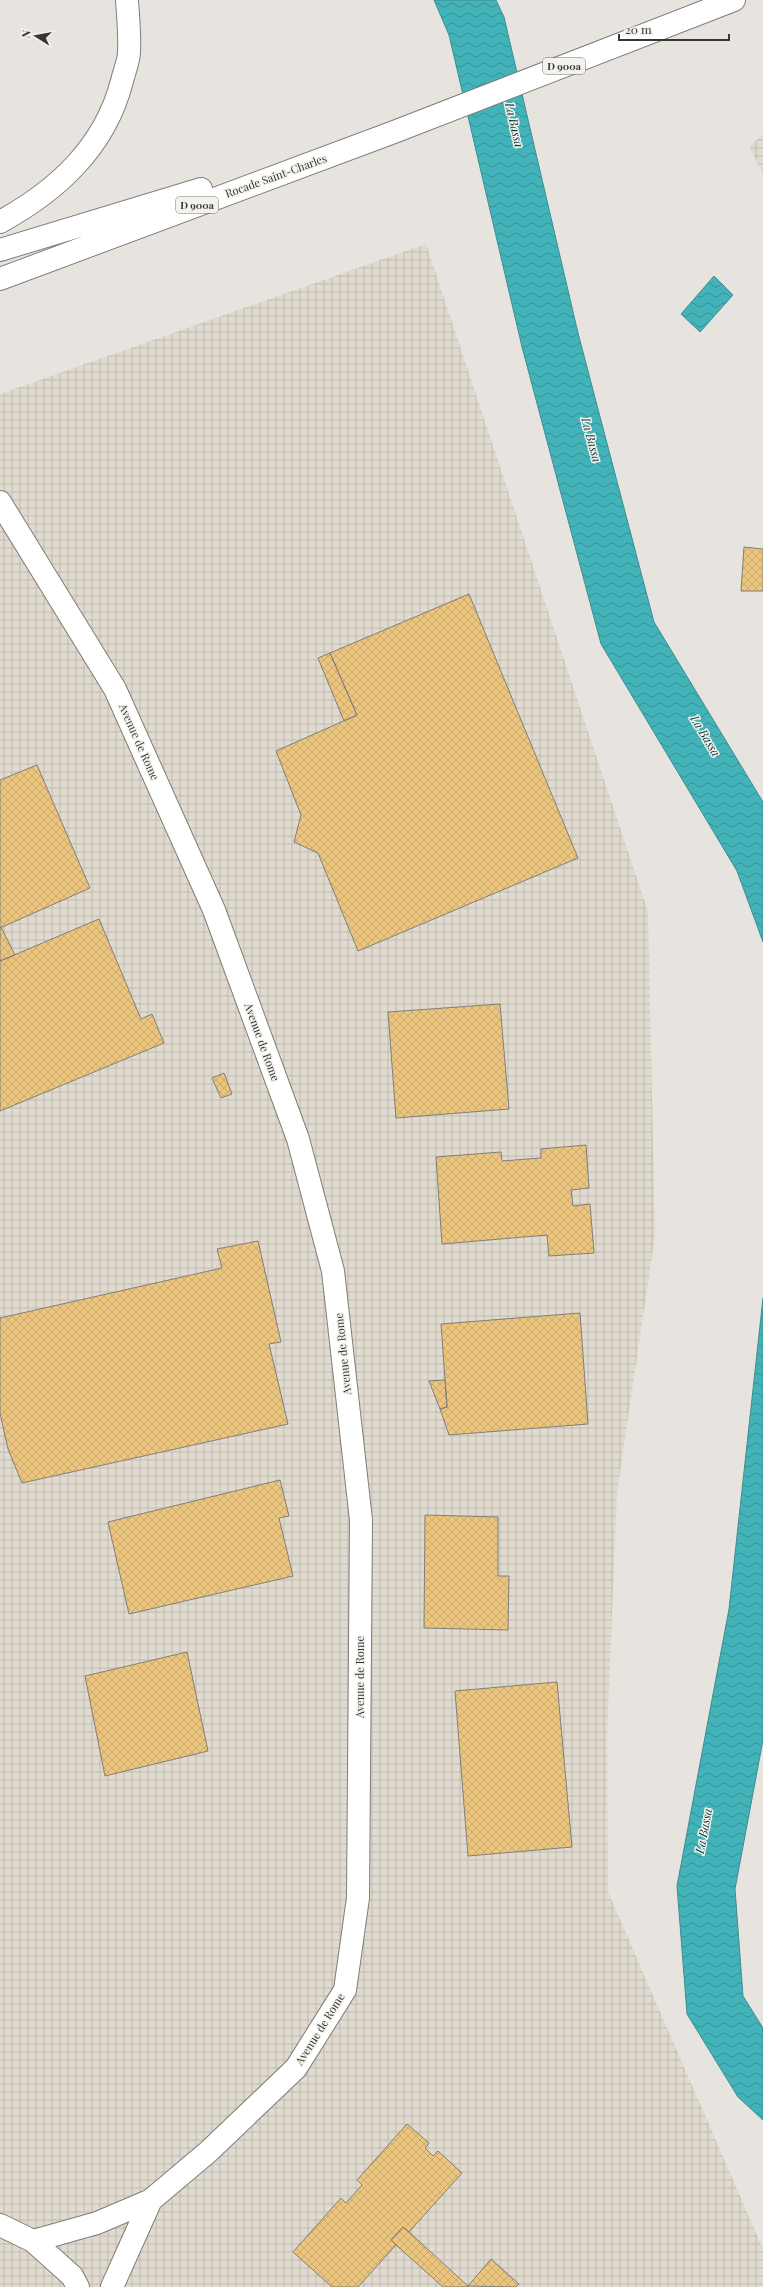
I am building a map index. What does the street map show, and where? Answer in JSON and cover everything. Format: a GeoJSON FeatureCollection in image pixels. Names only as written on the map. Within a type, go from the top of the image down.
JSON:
{"type":"FeatureCollection","features":[{"type":"Feature","properties":{"kind":"street"},"geometry":{"type":"LineString","coordinates":[[0,222],[28,206],[64,178],[92,147],[104,127],[115,106],[130,53],[127,0]]}},
{"type":"Feature","properties":{"kind":"street","name":"Rocade Saint-Charles"},"geometry":{"type":"LineString","coordinates":[[0,279],[394,132],[734,0]]}},
{"type":"Feature","properties":{"kind":"street","name":"Rocade Saint-Charles"},"geometry":{"type":"LineString","coordinates":[[0,250],[394,132]]}},
{"type":"Feature","properties":{"kind":"street","name":"Avenue de Rome"},"geometry":{"type":"LineString","coordinates":[[0,502],[115,688],[214,910],[298,1139],[334,1272],[361,1520],[358,1898],[345,1990],[296,2068],[208,2152],[151,2200],[97,2223],[33,2241]]}},
{"type":"Feature","properties":{"kind":"street","name":"Avenue de Rome"},"geometry":{"type":"LineString","coordinates":[[112,2287],[151,2200]]}},
{"type":"Feature","properties":{"kind":"street"},"geometry":{"type":"LineString","coordinates":[[0,2225],[33,2241],[72,2276],[78,2287]]}},
{"type":"Feature","properties":{"kind":"shaded area"},"geometry":{"type":"Polygon","coordinates":[[[763,135],[763,174],[749,146],[763,135]]]}},
{"type":"Feature","properties":{"kind":"shaded area"},"geometry":{"type":"Polygon","coordinates":[[[426,244],[648,912],[655,1235],[617,1492],[607,1736],[608,1892],[763,2249],[763,2287],[0,2287],[0,394],[426,244]]]}},
{"type":"Feature","properties":{"kind":"water","name":"La Bassa"},"geometry":{"type":"Polygon","coordinates":[[[434,0],[496,0],[504,17],[578,333],[654,622],[763,802],[763,942],[737,871],[601,644],[522,347],[449,35],[434,0]]]}},
{"type":"Feature","properties":{"kind":"water"},"geometry":{"type":"Polygon","coordinates":[[[714,276],[733,295],[700,332],[681,314],[714,276]]]}},
{"type":"Feature","properties":{"kind":"water","name":"La Bassa"},"geometry":{"type":"Polygon","coordinates":[[[763,1298],[763,1740],[735,1889],[743,1996],[763,2028],[763,2120],[738,2097],[687,2014],[677,1886],[729,1609],[763,1298]]]}},
{"type":"Feature","properties":{"kind":"building"},"geometry":{"type":"Polygon","coordinates":[[[744,547],[763,549],[763,591],[741,591],[744,547]]]}},
{"type":"Feature","properties":{"kind":"building"},"geometry":{"type":"Polygon","coordinates":[[[469,594],[578,858],[358,951],[318,853],[294,842],[301,815],[276,751],[357,715],[330,653],[469,594]]]}},
{"type":"Feature","properties":{"kind":"building"},"geometry":{"type":"Polygon","coordinates":[[[330,653],[357,715],[344,721],[318,658],[330,653]]]}},
{"type":"Feature","properties":{"kind":"building"},"geometry":{"type":"Polygon","coordinates":[[[37,765],[90,888],[0,928],[0,780],[37,765]]]}},
{"type":"Feature","properties":{"kind":"building"},"geometry":{"type":"Polygon","coordinates":[[[99,919],[141,1019],[152,1014],[164,1043],[0,1111],[0,961],[99,919]]]}},
{"type":"Feature","properties":{"kind":"building"},"geometry":{"type":"Polygon","coordinates":[[[1,927],[15,955],[0,961],[0,928],[1,927]]]}},
{"type":"Feature","properties":{"kind":"building"},"geometry":{"type":"Polygon","coordinates":[[[500,1004],[509,1109],[396,1118],[388,1012],[500,1004]]]}},
{"type":"Feature","properties":{"kind":"building"},"geometry":{"type":"Polygon","coordinates":[[[224,1073],[232,1094],[221,1098],[212,1078],[224,1073]]]}},
{"type":"Feature","properties":{"kind":"building"},"geometry":{"type":"Polygon","coordinates":[[[586,1145],[589,1188],[571,1190],[573,1206],[590,1204],[594,1253],[549,1256],[547,1235],[442,1244],[436,1157],[501,1152],[502,1161],[541,1158],[541,1149],[586,1145]]]}},
{"type":"Feature","properties":{"kind":"building"},"geometry":{"type":"Polygon","coordinates":[[[258,1241],[281,1342],[269,1344],[288,1424],[22,1483],[8,1449],[0,1413],[0,1318],[222,1268],[217,1249],[258,1241]]]}},
{"type":"Feature","properties":{"kind":"building"},"geometry":{"type":"Polygon","coordinates":[[[580,1313],[588,1424],[449,1435],[440,1409],[447,1407],[441,1324],[580,1313]]]}},
{"type":"Feature","properties":{"kind":"building"},"geometry":{"type":"Polygon","coordinates":[[[445,1380],[447,1407],[440,1409],[429,1381],[445,1380]]]}},
{"type":"Feature","properties":{"kind":"building"},"geometry":{"type":"Polygon","coordinates":[[[280,1480],[289,1516],[279,1518],[293,1576],[129,1614],[108,1522],[280,1480]]]}},
{"type":"Feature","properties":{"kind":"building"},"geometry":{"type":"Polygon","coordinates":[[[425,1515],[498,1517],[498,1576],[509,1576],[508,1630],[424,1628],[425,1515]]]}},
{"type":"Feature","properties":{"kind":"building"},"geometry":{"type":"Polygon","coordinates":[[[187,1652],[208,1751],[105,1776],[85,1676],[187,1652]]]}},
{"type":"Feature","properties":{"kind":"building"},"geometry":{"type":"Polygon","coordinates":[[[557,1682],[572,1847],[468,1856],[455,1691],[557,1682]]]}},
{"type":"Feature","properties":{"kind":"building"},"geometry":{"type":"Polygon","coordinates":[[[407,2124],[429,2143],[425,2148],[433,2156],[438,2151],[462,2173],[409,2232],[403,2227],[391,2240],[396,2245],[358,2287],[332,2287],[293,2252],[341,2198],[346,2203],[362,2185],[357,2180],[407,2124]]]}},
{"type":"Feature","properties":{"kind":"building"},"geometry":{"type":"Polygon","coordinates":[[[403,2227],[469,2287],[443,2287],[396,2245],[391,2240],[403,2227]]]}},
{"type":"Feature","properties":{"kind":"building"},"geometry":{"type":"Polygon","coordinates":[[[491,2259],[519,2284],[516,2287],[468,2286],[491,2259]]]}}]}
